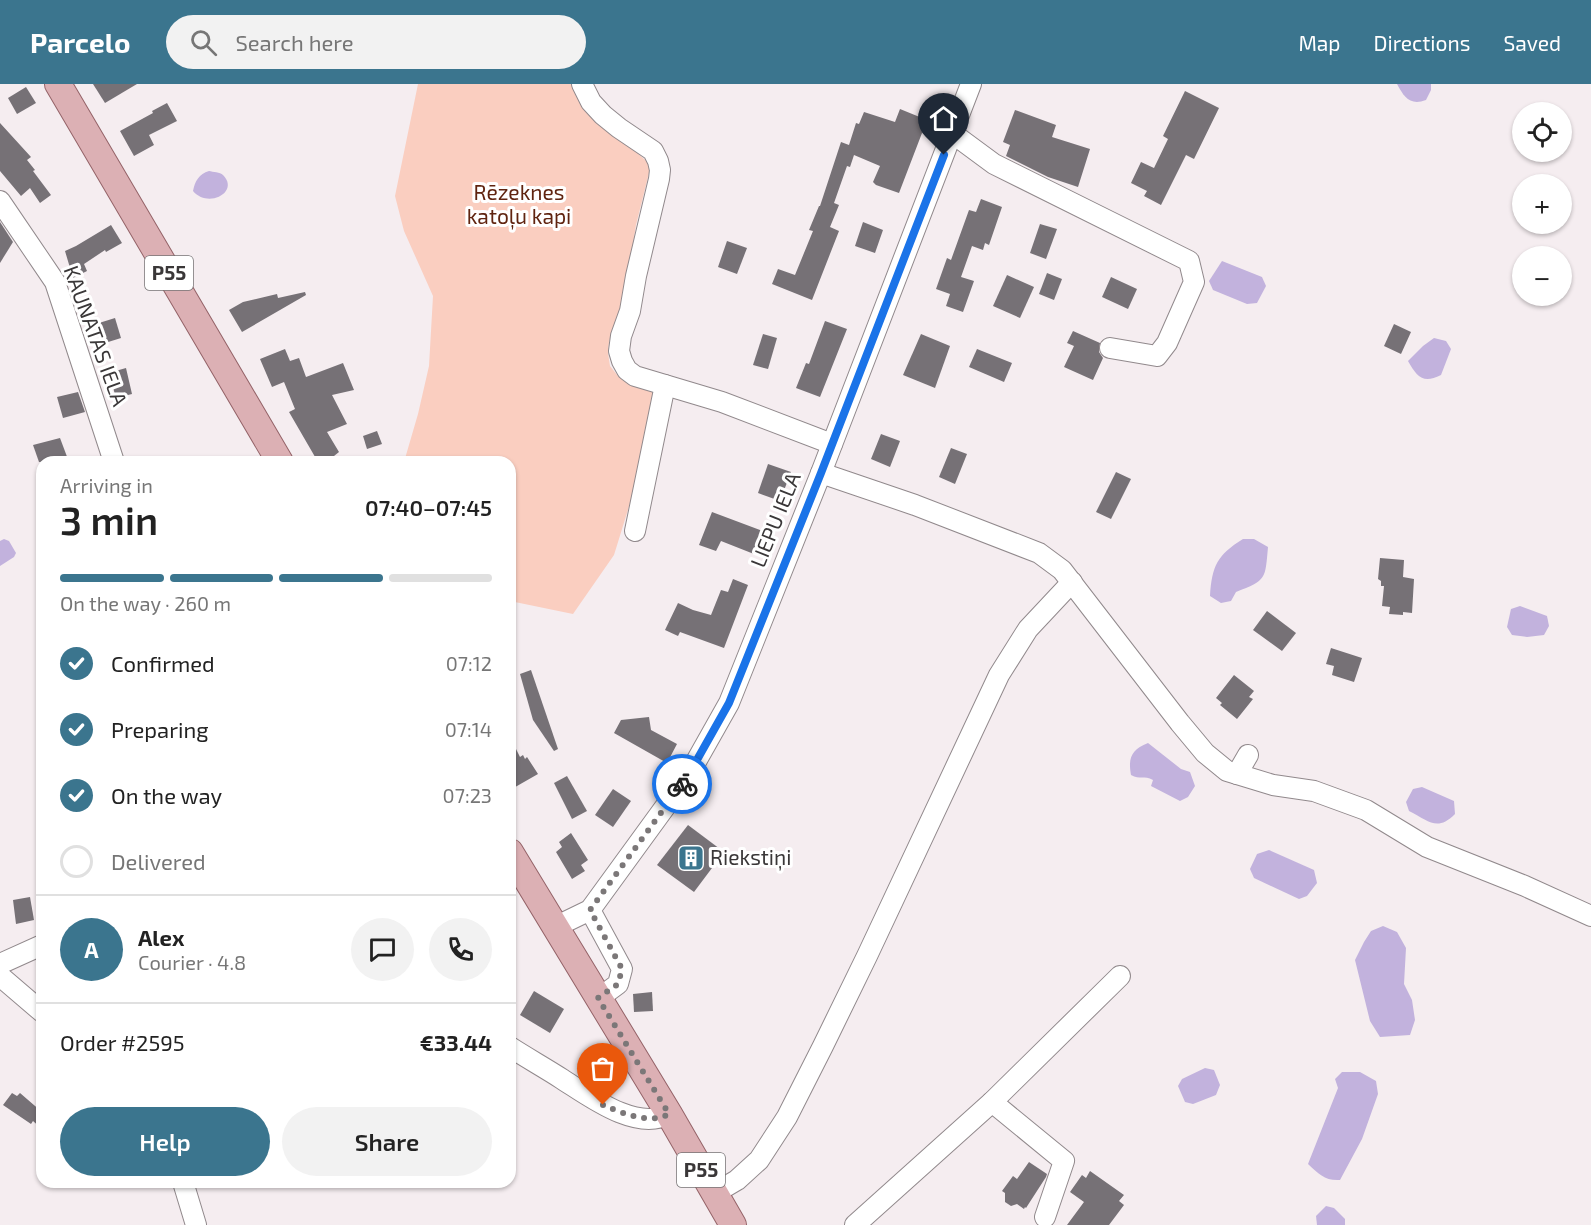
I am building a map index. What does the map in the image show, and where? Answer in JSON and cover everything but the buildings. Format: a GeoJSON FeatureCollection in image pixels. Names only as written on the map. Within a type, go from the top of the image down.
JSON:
{"type":"FeatureCollection","features":[{"type":"Feature","properties":{"kind":"main road","name":"P55"},"geometry":{"type":"LineString","coordinates":[[58,84],[276,456]]}},
{"type":"Feature","properties":{"kind":"main road","name":"P55"},"geometry":{"type":"LineString","coordinates":[[516,862],[669,1114],[733,1225]]}},
{"type":"Feature","properties":{"kind":"street"},"geometry":{"type":"LineString","coordinates":[[582,84],[591,102],[603,115],[653,151],[660,170],[630,311],[621,336],[619,351],[627,370],[635,376],[722,402],[832,444]]}},
{"type":"Feature","properties":{"kind":"street","name":"LIEPU IELA"},"geometry":{"type":"LineString","coordinates":[[555,927],[590,910],[689,774],[729,703],[821,473],[971,84]]}},
{"type":"Feature","properties":{"kind":"street"},"geometry":{"type":"LineString","coordinates":[[952,133],[994,164],[1189,261],[1194,282],[1167,343],[1157,356],[1110,348]]}},
{"type":"Feature","properties":{"kind":"street","name":"KAUNATAS IELA"},"geometry":{"type":"LineString","coordinates":[[0,201],[55,282],[112,456]]}},
{"type":"Feature","properties":{"kind":"street"},"geometry":{"type":"LineString","coordinates":[[634,531],[665,385]]}},
{"type":"Feature","properties":{"kind":"street"},"geometry":{"type":"LineString","coordinates":[[821,473],[915,505],[1039,553],[1062,570],[1180,723],[1205,753],[1227,771],[1273,785],[1314,791],[1365,810],[1427,847],[1525,886],[1591,916]]}},
{"type":"Feature","properties":{"kind":"street"},"geometry":{"type":"LineString","coordinates":[[715,1193],[738,1180],[759,1160],[787,1117],[863,966],[999,675],[1028,629],[1072,582]]}},
{"type":"Feature","properties":{"kind":"street"},"geometry":{"type":"LineString","coordinates":[[1237,774],[1248,755]]}},
{"type":"Feature","properties":{"kind":"street"},"geometry":{"type":"LineString","coordinates":[[590,910],[622,969],[618,984],[598,998]]}},
{"type":"Feature","properties":{"kind":"street"},"geometry":{"type":"LineString","coordinates":[[0,964],[36,948]]}},
{"type":"Feature","properties":{"kind":"street"},"geometry":{"type":"LineString","coordinates":[[0,976],[36,1007]]}},
{"type":"Feature","properties":{"kind":"street"},"geometry":{"type":"LineString","coordinates":[[855,1225],[992,1102],[1120,976]]}},
{"type":"Feature","properties":{"kind":"street"},"geometry":{"type":"LineString","coordinates":[[516,1051],[603,1105],[624,1114],[656,1119],[669,1114]]}},
{"type":"Feature","properties":{"kind":"street"},"geometry":{"type":"LineString","coordinates":[[992,1102],[1064,1161],[1045,1217]]}},
{"type":"Feature","properties":{"kind":"street"},"geometry":{"type":"LineString","coordinates":[[185,1188],[196,1225]]}},
{"type":"Feature","properties":{"kind":"green space","name":"Rēzeknes katoļu kapi"},"geometry":{"type":"Polygon","coordinates":[[[418,84],[589,84],[597,118],[651,165],[636,225],[625,295],[609,342],[608,353],[610,366],[618,376],[632,384],[654,390],[631,500],[614,555],[573,614],[516,602],[516,456],[406,456],[429,366],[433,296],[404,231],[395,196],[418,84]]]}},
{"type":"Feature","properties":{"kind":"shaded area"},"geometry":{"type":"Polygon","coordinates":[[[1397,84],[1431,84],[1431,90],[1426,100],[1416,102],[1408,99],[1397,84]]]}},
{"type":"Feature","properties":{"kind":"shaded area"},"geometry":{"type":"Polygon","coordinates":[[[209,171],[222,174],[227,181],[228,187],[225,192],[214,198],[199,196],[193,191],[198,178],[209,171]]]}},
{"type":"Feature","properties":{"kind":"shaded area"},"geometry":{"type":"Polygon","coordinates":[[[1222,261],[1262,277],[1266,286],[1257,303],[1247,304],[1213,290],[1209,281],[1222,261]]]}},
{"type":"Feature","properties":{"kind":"shaded area"},"geometry":{"type":"Polygon","coordinates":[[[1434,338],[1446,341],[1451,349],[1441,375],[1425,379],[1414,371],[1408,361],[1434,338]]]}},
{"type":"Feature","properties":{"kind":"shaded area"},"geometry":{"type":"Polygon","coordinates":[[[4,539],[9,541],[16,553],[14,557],[0,566],[0,541],[4,539]]]}},
{"type":"Feature","properties":{"kind":"shaded area"},"geometry":{"type":"Polygon","coordinates":[[[1243,539],[1254,539],[1268,547],[1265,572],[1259,581],[1236,592],[1231,601],[1221,603],[1210,596],[1214,569],[1227,550],[1243,539]]]}},
{"type":"Feature","properties":{"kind":"shaded area"},"geometry":{"type":"Polygon","coordinates":[[[1520,606],[1547,616],[1549,626],[1544,635],[1527,637],[1512,635],[1507,627],[1511,609],[1520,606]]]}},
{"type":"Feature","properties":{"kind":"shaded area"},"geometry":{"type":"Polygon","coordinates":[[[1148,743],[1181,769],[1190,772],[1195,786],[1188,797],[1180,801],[1151,786],[1153,780],[1131,775],[1132,755],[1148,743]]]}},
{"type":"Feature","properties":{"kind":"shaded area"},"geometry":{"type":"Polygon","coordinates":[[[1422,787],[1454,801],[1455,814],[1438,824],[1409,811],[1406,802],[1413,789],[1422,787]]]}},
{"type":"Feature","properties":{"kind":"shaded area"},"geometry":{"type":"Polygon","coordinates":[[[1269,850],[1314,870],[1317,883],[1307,896],[1299,899],[1254,878],[1250,869],[1257,854],[1269,850]]]}},
{"type":"Feature","properties":{"kind":"shaded area"},"geometry":{"type":"Polygon","coordinates":[[[1383,926],[1397,932],[1406,948],[1404,984],[1412,1000],[1415,1020],[1410,1035],[1380,1037],[1370,1021],[1355,960],[1371,931],[1383,926]]]}},
{"type":"Feature","properties":{"kind":"shaded area"},"geometry":{"type":"Polygon","coordinates":[[[1205,1068],[1214,1070],[1220,1085],[1216,1095],[1193,1104],[1185,1102],[1178,1086],[1182,1079],[1205,1068]]]}},
{"type":"Feature","properties":{"kind":"shaded area"},"geometry":{"type":"Polygon","coordinates":[[[1342,1072],[1360,1072],[1376,1081],[1378,1094],[1362,1139],[1340,1180],[1335,1180],[1322,1176],[1308,1164],[1338,1088],[1335,1079],[1342,1072]]]}},
{"type":"Feature","properties":{"kind":"shaded area"},"geometry":{"type":"Polygon","coordinates":[[[1326,1206],[1334,1208],[1345,1219],[1345,1225],[1317,1225],[1316,1216],[1326,1206]]]}},
{"type":"Feature","properties":{"kind":"way so far"},"geometry":{"type":"LineString","coordinates":[[603,1105],[624,1114],[645,1118],[663,1118],[669,1114],[598,998],[618,984],[622,969],[590,910],[682,784]]}},
{"type":"Feature","properties":{"kind":"place","name":"Riekstiņi"},"geometry":{"type":"Point","coordinates":[691,858]}},
{"type":"Feature","properties":{"kind":"route"},"geometry":{"type":"LineString","coordinates":[[682,784],[729,703],[944,155]]}}]}
